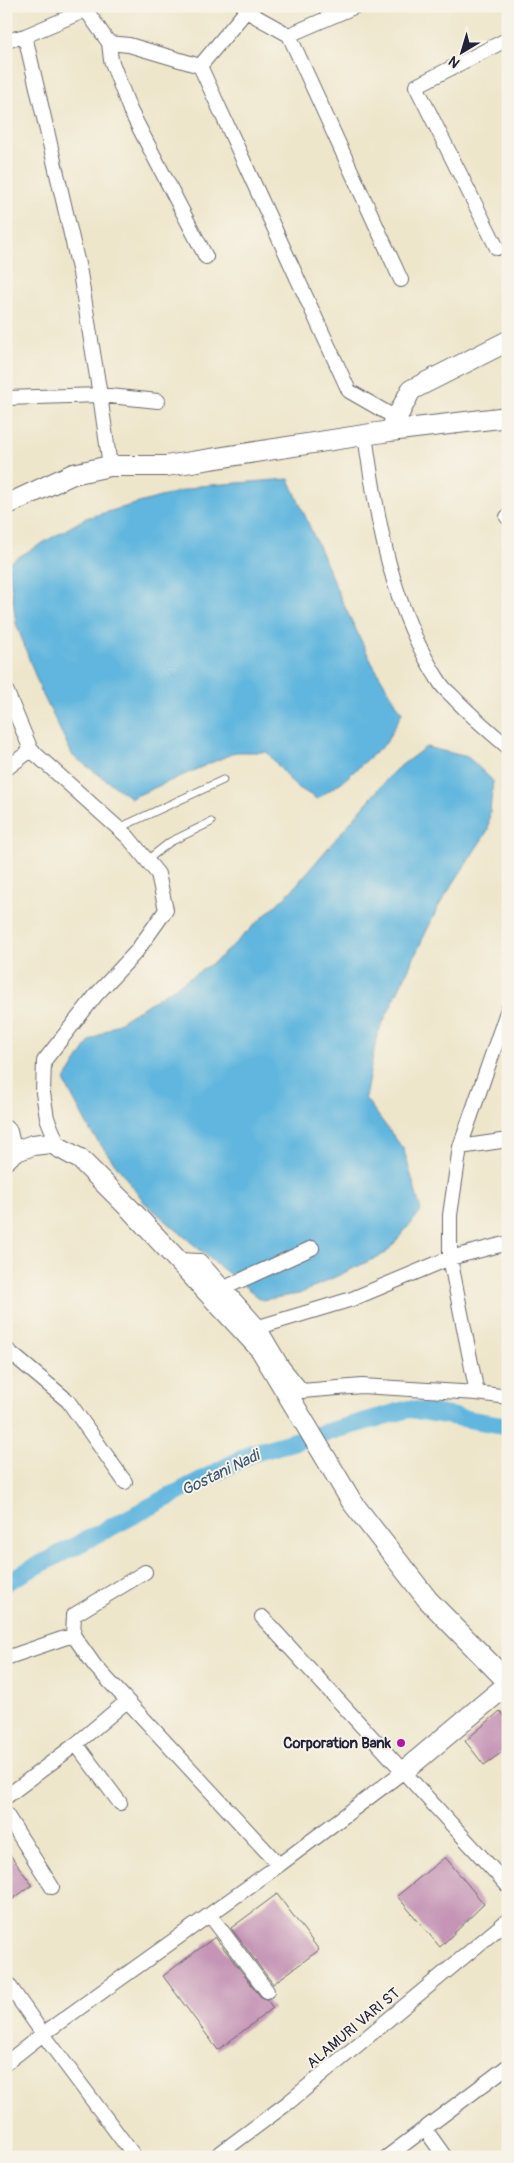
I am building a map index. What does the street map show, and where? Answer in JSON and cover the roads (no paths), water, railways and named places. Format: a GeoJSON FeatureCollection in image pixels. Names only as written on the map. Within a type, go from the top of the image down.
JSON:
{"type":"FeatureCollection","features":[{"type":"Feature","properties":{"kind":"street"},"geometry":{"type":"LineString","coordinates":[[289,34],[354,7]]}},
{"type":"Feature","properties":{"kind":"street"},"geometry":{"type":"LineString","coordinates":[[6,41],[24,36],[86,8],[109,43],[111,60],[130,110],[206,257]]}},
{"type":"Feature","properties":{"kind":"street"},"geometry":{"type":"LineString","coordinates":[[200,66],[245,9],[289,34],[401,280]]}},
{"type":"Feature","properties":{"kind":"street"},"geometry":{"type":"LineString","coordinates":[[24,36],[80,273],[110,466]]}},
{"type":"Feature","properties":{"kind":"street"},"geometry":{"type":"LineString","coordinates":[[497,248],[416,86],[508,39]]}},
{"type":"Feature","properties":{"kind":"street"},"geometry":{"type":"LineString","coordinates":[[109,43],[129,45],[200,66],[349,390],[393,424]]}},
{"type":"Feature","properties":{"kind":"street"},"geometry":{"type":"LineString","coordinates":[[393,424],[411,390],[508,341]]}},
{"type":"Feature","properties":{"kind":"street"},"geometry":{"type":"LineString","coordinates":[[6,398],[100,395],[158,401]]}},
{"type":"Feature","properties":{"kind":"street"},"geometry":{"type":"LineString","coordinates":[[6,505],[73,474],[110,466],[166,466],[365,435],[393,424],[508,417]]}},
{"type":"Feature","properties":{"kind":"street"},"geometry":{"type":"LineString","coordinates":[[365,435],[375,506],[396,590],[417,640],[442,685],[475,719],[508,747]]}},
{"type":"Feature","properties":{"kind":"street"},"geometry":{"type":"LineString","coordinates":[[6,690],[31,750],[119,828],[147,860],[158,874],[166,910],[136,952],[96,995],[44,1061],[43,1094],[47,1118],[60,1147]]}},
{"type":"Feature","properties":{"kind":"street"},"geometry":{"type":"LineString","coordinates":[[6,769],[31,750]]}},
{"type":"Feature","properties":{"kind":"street"},"geometry":{"type":"LineString","coordinates":[[477,1393],[450,1258],[450,1215],[460,1148],[508,1009]]}},
{"type":"Feature","properties":{"kind":"street"},"geometry":{"type":"LineString","coordinates":[[460,1148],[508,1140]]}},
{"type":"Feature","properties":{"kind":"street"},"geometry":{"type":"LineString","coordinates":[[6,2063],[43,2034],[279,1865],[404,1771],[508,1683],[428,1600],[352,1502],[261,1350],[179,1260],[80,1159],[51,1143],[8,1148]]}},
{"type":"Feature","properties":{"kind":"street"},"geometry":{"type":"LineString","coordinates":[[259,1327],[352,1299],[450,1258],[508,1243]]}},
{"type":"Feature","properties":{"kind":"street"},"geometry":{"type":"LineString","coordinates":[[224,1288],[312,1248]]}},
{"type":"Feature","properties":{"kind":"street"},"geometry":{"type":"LineString","coordinates":[[179,1260],[200,1262],[259,1327],[282,1366],[302,1391],[362,1386],[477,1393],[508,1397]]}},
{"type":"Feature","properties":{"kind":"street"},"geometry":{"type":"LineString","coordinates":[[6,1349],[68,1401],[126,1482]]}},
{"type":"Feature","properties":{"kind":"street"},"geometry":{"type":"LineString","coordinates":[[145,1572],[74,1615],[73,1635],[95,1666],[279,1865]]}},
{"type":"Feature","properties":{"kind":"street"},"geometry":{"type":"LineString","coordinates":[[262,1618],[508,1886]]}},
{"type":"Feature","properties":{"kind":"street"},"geometry":{"type":"LineString","coordinates":[[6,1658],[73,1635]]}},
{"type":"Feature","properties":{"kind":"street"},"geometry":{"type":"LineString","coordinates":[[6,1798],[76,1744],[127,1701]]}},
{"type":"Feature","properties":{"kind":"street"},"geometry":{"type":"LineString","coordinates":[[76,1744],[120,1804]]}},
{"type":"Feature","properties":{"kind":"street"},"geometry":{"type":"LineString","coordinates":[[6,1814],[52,1887]]}},
{"type":"Feature","properties":{"kind":"street"},"geometry":{"type":"LineString","coordinates":[[210,1915],[267,1991]]}},
{"type":"Feature","properties":{"kind":"street","name":"ALAMURI VARI ST"},"geometry":{"type":"LineString","coordinates":[[215,2157],[289,2102],[508,1920]]}},
{"type":"Feature","properties":{"kind":"street"},"geometry":{"type":"LineString","coordinates":[[6,1981],[135,2157]]}},
{"type":"Feature","properties":{"kind":"street"},"geometry":{"type":"LineString","coordinates":[[387,2157],[508,2066]]}},
{"type":"Feature","properties":{"kind":"street"},"geometry":{"type":"LineString","coordinates":[[425,2129],[446,2157]]}},
{"type":"Feature","properties":{"kind":"lane"},"geometry":{"type":"LineString","coordinates":[[119,828],[223,780]]}},
{"type":"Feature","properties":{"kind":"lane"},"geometry":{"type":"LineString","coordinates":[[147,860],[170,842],[211,822]]}},
{"type":"Feature","properties":{"kind":"water"},"geometry":{"type":"Polygon","coordinates":[[[289,479],[342,601],[372,663],[402,713],[386,743],[343,781],[317,799],[294,785],[267,752],[236,752],[131,798],[73,756],[40,689],[16,623],[8,563],[86,518],[199,486],[289,479]]]}},
{"type":"Feature","properties":{"kind":"water"},"geometry":{"type":"Polygon","coordinates":[[[426,747],[468,757],[493,781],[488,830],[438,907],[377,1035],[365,1098],[404,1150],[421,1211],[386,1253],[299,1294],[262,1300],[145,1203],[91,1132],[64,1081],[90,1041],[216,961],[292,890],[395,770],[426,747]]]}},
{"type":"Feature","properties":{"kind":"waterway","name":"Gostani Nadi"},"geometry":{"type":"LineString","coordinates":[[6,1582],[253,1453],[409,1409],[508,1426]]}},
{"type":"Feature","properties":{"kind":"place","name":"Corporation Bank"},"geometry":{"type":"Point","coordinates":[401,1743]}}]}
